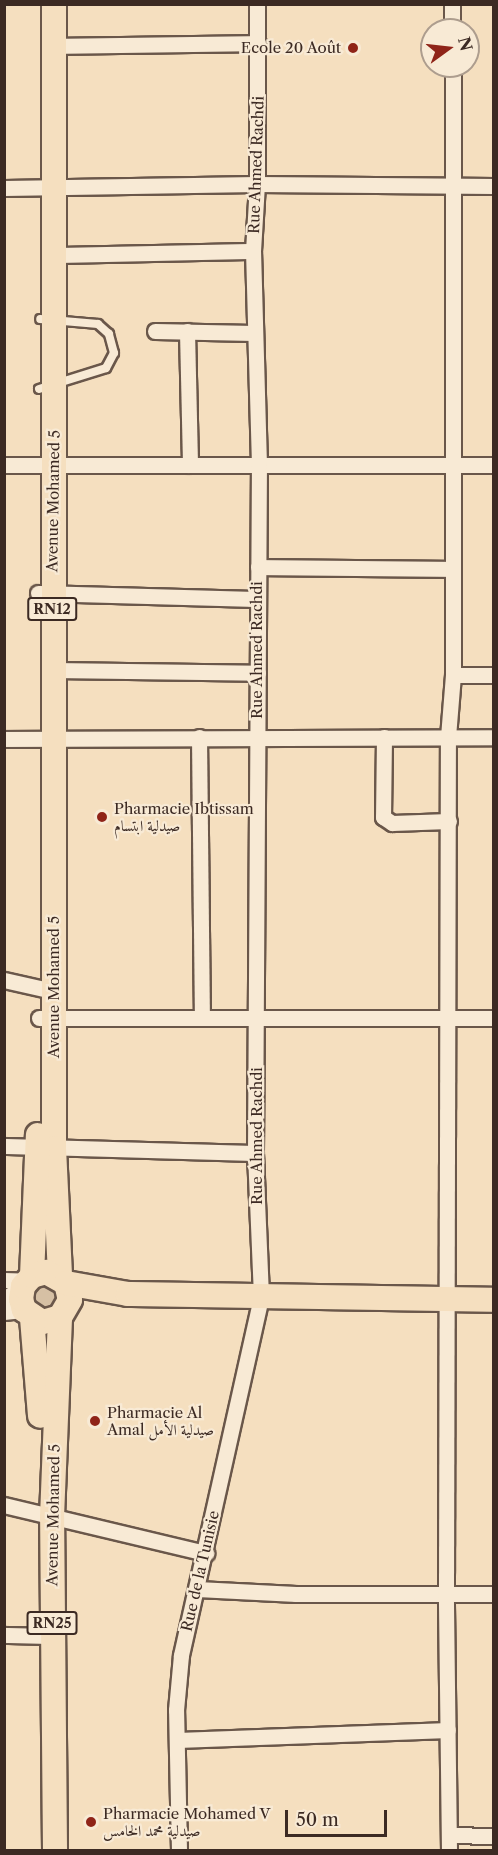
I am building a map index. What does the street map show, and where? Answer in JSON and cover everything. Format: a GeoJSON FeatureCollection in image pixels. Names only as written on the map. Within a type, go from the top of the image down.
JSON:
{"type":"FeatureCollection","features":[{"type":"Feature","properties":{"kind":"main road","name":"Avenue Mohamed 5"},"geometry":{"type":"LineString","coordinates":[[40,4],[46,187],[47,319],[45,593],[47,1212]]}},
{"type":"Feature","properties":{"kind":"main road","name":"Avenue Mohamed 5"},"geometry":{"type":"LineString","coordinates":[[47,319],[54,255],[46,187],[55,46],[54,4]]}},
{"type":"Feature","properties":{"kind":"main road","name":"Avenue Mohamed 5"},"geometry":{"type":"LineString","coordinates":[[45,593],[53,670],[47,740]]}},
{"type":"Feature","properties":{"kind":"main road","name":"RN12"},"geometry":{"type":"LineString","coordinates":[[47,1212],[63,1280]]}},
{"type":"Feature","properties":{"kind":"main road","name":"RN12"},"geometry":{"type":"LineString","coordinates":[[19,1295],[47,1212]]}},
{"type":"Feature","properties":{"kind":"main road"},"geometry":{"type":"LineString","coordinates":[[128,1294],[64,1313],[51,1321],[19,1295],[46,1272],[63,1280],[128,1294],[494,1300]]}},
{"type":"Feature","properties":{"kind":"main road","name":"RN25"},"geometry":{"type":"LineString","coordinates":[[48,1395],[64,1313],[70,1300],[63,1280]]}},
{"type":"Feature","properties":{"kind":"main road","name":"RN25"},"geometry":{"type":"LineString","coordinates":[[19,1295],[48,1395]]}},
{"type":"Feature","properties":{"kind":"main road","name":"Avenue Mohamed 5"},"geometry":{"type":"LineString","coordinates":[[40,1851],[48,1395]]}},
{"type":"Feature","properties":{"kind":"main road","name":"Avenue Mohamed 5"},"geometry":{"type":"LineString","coordinates":[[45,1636],[55,1851]]}},
{"type":"Feature","properties":{"kind":"street","name":"Rue Ahmed Rachdi"},"geometry":{"type":"LineString","coordinates":[[257,4],[257,184],[253,251],[259,465],[256,738],[258,1021],[255,1153],[261,1296]]}},
{"type":"Feature","properties":{"kind":"street"},"geometry":{"type":"LineString","coordinates":[[55,46],[258,42]]}},
{"type":"Feature","properties":{"kind":"street"},"geometry":{"type":"LineString","coordinates":[[453,78],[453,675],[448,737],[450,1300],[446,1592],[449,1843],[494,1836]]}},
{"type":"Feature","properties":{"kind":"street"},"geometry":{"type":"LineString","coordinates":[[4,188],[257,184],[494,186]]}},
{"type":"Feature","properties":{"kind":"street"},"geometry":{"type":"LineString","coordinates":[[54,255],[253,251]]}},
{"type":"Feature","properties":{"kind":"street"},"geometry":{"type":"LineString","coordinates":[[155,331],[254,333]]}},
{"type":"Feature","properties":{"kind":"street"},"geometry":{"type":"LineString","coordinates":[[187,331],[190,465]]}},
{"type":"Feature","properties":{"kind":"street"},"geometry":{"type":"LineString","coordinates":[[4,465],[494,465]]}},
{"type":"Feature","properties":{"kind":"street"},"geometry":{"type":"LineString","coordinates":[[258,567],[453,569]]}},
{"type":"Feature","properties":{"kind":"street"},"geometry":{"type":"LineString","coordinates":[[45,593],[257,599]]}},
{"type":"Feature","properties":{"kind":"street"},"geometry":{"type":"LineString","coordinates":[[53,670],[258,673]]}},
{"type":"Feature","properties":{"kind":"street"},"geometry":{"type":"LineString","coordinates":[[453,675],[494,675]]}},
{"type":"Feature","properties":{"kind":"street"},"geometry":{"type":"LineString","coordinates":[[199,737],[202,1018]]}},
{"type":"Feature","properties":{"kind":"street"},"geometry":{"type":"LineString","coordinates":[[384,737],[383,817],[392,823],[449,821]]}},
{"type":"Feature","properties":{"kind":"street"},"geometry":{"type":"LineString","coordinates":[[4,739],[494,738]]}},
{"type":"Feature","properties":{"kind":"street"},"geometry":{"type":"LineString","coordinates":[[4,980],[46,989]]}},
{"type":"Feature","properties":{"kind":"street"},"geometry":{"type":"LineString","coordinates":[[47,1018],[202,1018],[258,1021],[494,1018]]}},
{"type":"Feature","properties":{"kind":"street"},"geometry":{"type":"LineString","coordinates":[[4,1146],[255,1153]]}},
{"type":"Feature","properties":{"kind":"street","name":"Rue de la Tunisie"},"geometry":{"type":"LineString","coordinates":[[180,1851],[178,1740],[181,1655],[206,1553],[261,1296]]}},
{"type":"Feature","properties":{"kind":"street"},"geometry":{"type":"LineString","coordinates":[[4,1505],[206,1553]]}},
{"type":"Feature","properties":{"kind":"street"},"geometry":{"type":"LineString","coordinates":[[197,1589],[296,1594],[446,1592],[494,1594]]}},
{"type":"Feature","properties":{"kind":"street"},"geometry":{"type":"LineString","coordinates":[[4,1635],[45,1636]]}},
{"type":"Feature","properties":{"kind":"street"},"geometry":{"type":"LineString","coordinates":[[178,1740],[448,1730]]}},
{"type":"Feature","properties":{"kind":"lane"},"geometry":{"type":"LineString","coordinates":[[46,388],[106,368],[114,353],[109,334],[98,324],[47,319]]}},
{"type":"Feature","properties":{"kind":"shaded area"},"geometry":{"type":"Polygon","coordinates":[[[42,1285],[50,1285],[57,1292],[57,1300],[50,1307],[42,1307],[35,1300],[35,1292],[42,1285]]]}},
{"type":"Feature","properties":{"kind":"place","name":"Ecole 20 Août"},"geometry":{"type":"Point","coordinates":[353,48]}},
{"type":"Feature","properties":{"kind":"place","name":"Pharmacie Ibtissam صيدلية ابتسام"},"geometry":{"type":"Point","coordinates":[102,817]}},
{"type":"Feature","properties":{"kind":"place","name":"Pharmacie Al Amal صيدلية الأمل"},"geometry":{"type":"Point","coordinates":[95,1421]}},
{"type":"Feature","properties":{"kind":"place","name":"Pharmacie Mohamed V صيدلية محمد الخامس"},"geometry":{"type":"Point","coordinates":[91,1822]}}]}
